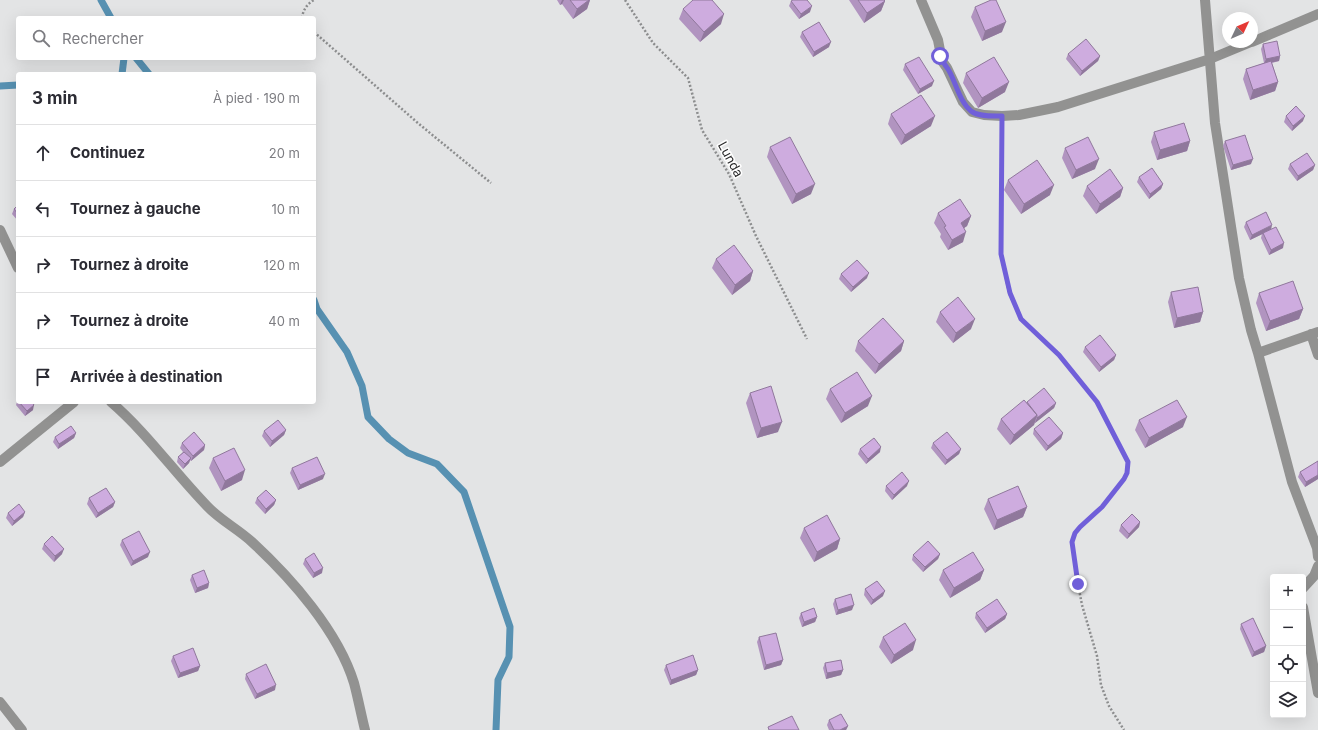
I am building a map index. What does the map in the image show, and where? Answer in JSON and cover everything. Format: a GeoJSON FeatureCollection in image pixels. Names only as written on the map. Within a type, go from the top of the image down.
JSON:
{"type":"FeatureCollection","features":[{"type":"Feature","properties":{"kind":"street"},"geometry":{"type":"LineString","coordinates":[[921,0],[938,40],[942,61],[964,102],[972,112],[984,115],[1019,115],[1058,107],[1210,59],[1237,48]]}},
{"type":"Feature","properties":{"kind":"street"},"geometry":{"type":"LineString","coordinates":[[1205,0],[1215,123],[1239,278],[1251,330],[1292,482],[1317,548],[1318,557]]}},
{"type":"Feature","properties":{"kind":"street"},"geometry":{"type":"LineString","coordinates":[[1258,39],[1318,14]]}},
{"type":"Feature","properties":{"kind":"street"},"geometry":{"type":"LineString","coordinates":[[0,230],[16,264]]}},
{"type":"Feature","properties":{"kind":"street"},"geometry":{"type":"LineString","coordinates":[[1258,353],[1315,333],[1318,355]]}},
{"type":"Feature","properties":{"kind":"street"},"geometry":{"type":"LineString","coordinates":[[0,462],[72,404]]}},
{"type":"Feature","properties":{"kind":"street"},"geometry":{"type":"LineString","coordinates":[[113,404],[129,417],[210,509],[252,542],[291,582],[308,602],[335,640],[354,682],[365,730]]}},
{"type":"Feature","properties":{"kind":"street"},"geometry":{"type":"LineString","coordinates":[[1306,585],[1314,576],[1318,566]]}},
{"type":"Feature","properties":{"kind":"street"},"geometry":{"type":"LineString","coordinates":[[1304,610],[1318,692]]}},
{"type":"Feature","properties":{"kind":"street"},"geometry":{"type":"LineString","coordinates":[[0,702],[22,730]]}},
{"type":"Feature","properties":{"kind":"path"},"geometry":{"type":"LineString","coordinates":[[303,16],[307,5],[314,0]]}},
{"type":"Feature","properties":{"kind":"path","name":"Lunda"},"geometry":{"type":"LineString","coordinates":[[625,0],[653,43],[688,78],[702,130],[729,174],[756,236],[807,339]]}},
{"type":"Feature","properties":{"kind":"path"},"geometry":{"type":"LineString","coordinates":[[316,34],[419,124],[491,183]]}},
{"type":"Feature","properties":{"kind":"path"},"geometry":{"type":"LineString","coordinates":[[1002,116],[1001,254],[1010,293],[1021,319],[1059,355],[1097,402],[1128,462],[1127,473],[1124,479],[1102,507],[1075,533],[1072,542],[1082,605],[1097,656],[1101,685],[1109,706],[1124,730]]}},
{"type":"Feature","properties":{"kind":"building"},"geometry":{"type":"Polygon","coordinates":[[[570,0],[589,0],[577,9],[570,0]]]}},
{"type":"Feature","properties":{"kind":"building"},"geometry":{"type":"Polygon","coordinates":[[[693,0],[712,0],[724,14],[704,32],[683,9],[693,0]]]}},
{"type":"Feature","properties":{"kind":"building"},"geometry":{"type":"Polygon","coordinates":[[[807,0],[812,6],[801,14],[791,1],[807,0]]]}},
{"type":"Feature","properties":{"kind":"building"},"geometry":{"type":"Polygon","coordinates":[[[858,0],[884,0],[885,1],[867,13],[858,0]]]}},
{"type":"Feature","properties":{"kind":"building"},"geometry":{"type":"Polygon","coordinates":[[[991,0],[996,0],[1006,22],[985,31],[975,7],[991,0]]]}},
{"type":"Feature","properties":{"kind":"building"},"geometry":{"type":"Polygon","coordinates":[[[819,22],[831,42],[814,52],[802,32],[819,22]]]}},
{"type":"Feature","properties":{"kind":"building"},"geometry":{"type":"Polygon","coordinates":[[[1086,39],[1100,56],[1082,71],[1068,54],[1086,39]]]}},
{"type":"Feature","properties":{"kind":"building"},"geometry":{"type":"Polygon","coordinates":[[[1277,41],[1280,56],[1266,59],[1263,44],[1277,41]]]}},
{"type":"Feature","properties":{"kind":"building"},"geometry":{"type":"Polygon","coordinates":[[[919,57],[934,81],[920,89],[905,64],[919,57]]]}},
{"type":"Feature","properties":{"kind":"building"},"geometry":{"type":"Polygon","coordinates":[[[994,57],[1009,82],[982,98],[966,73],[994,57]]]}},
{"type":"Feature","properties":{"kind":"building"},"geometry":{"type":"Polygon","coordinates":[[[1271,61],[1278,82],[1253,90],[1246,69],[1271,61]]]}},
{"type":"Feature","properties":{"kind":"building"},"geometry":{"type":"Polygon","coordinates":[[[921,95],[935,116],[905,135],[891,114],[921,95]]]}},
{"type":"Feature","properties":{"kind":"building"},"geometry":{"type":"Polygon","coordinates":[[[1296,106],[1305,116],[1293,126],[1286,116],[1296,106]]]}},
{"type":"Feature","properties":{"kind":"building"},"geometry":{"type":"Polygon","coordinates":[[[1184,123],[1190,141],[1160,150],[1154,132],[1184,123]]]}},
{"type":"Feature","properties":{"kind":"building"},"geometry":{"type":"Polygon","coordinates":[[[1245,135],[1253,159],[1233,165],[1225,141],[1245,135]]]}},
{"type":"Feature","properties":{"kind":"building"},"geometry":{"type":"Polygon","coordinates":[[[790,137],[815,184],[796,194],[770,147],[790,137]]]}},
{"type":"Feature","properties":{"kind":"building"},"geometry":{"type":"Polygon","coordinates":[[[1088,137],[1099,159],[1076,170],[1065,148],[1088,137]]]}},
{"type":"Feature","properties":{"kind":"building"},"geometry":{"type":"Polygon","coordinates":[[[1307,153],[1315,165],[1298,176],[1290,164],[1307,153]]]}},
{"type":"Feature","properties":{"kind":"building"},"geometry":{"type":"Polygon","coordinates":[[[1037,160],[1054,185],[1024,204],[1008,180],[1037,160]]]}},
{"type":"Feature","properties":{"kind":"building"},"geometry":{"type":"Polygon","coordinates":[[[1152,168],[1163,184],[1150,194],[1139,177],[1152,168]]]}},
{"type":"Feature","properties":{"kind":"building"},"geometry":{"type":"Polygon","coordinates":[[[1110,169],[1123,188],[1100,204],[1087,186],[1110,169]]]}},
{"type":"Feature","properties":{"kind":"building"},"geometry":{"type":"Polygon","coordinates":[[[960,199],[971,216],[961,223],[966,232],[952,240],[938,213],[960,199]]]}},
{"type":"Feature","properties":{"kind":"building"},"geometry":{"type":"Polygon","coordinates":[[[1266,212],[1272,225],[1252,235],[1246,222],[1266,212]]]}},
{"type":"Feature","properties":{"kind":"building"},"geometry":{"type":"Polygon","coordinates":[[[1276,227],[1284,243],[1271,250],[1263,233],[1276,227]]]}},
{"type":"Feature","properties":{"kind":"building"},"geometry":{"type":"Polygon","coordinates":[[[734,245],[753,271],[735,285],[716,259],[734,245]]]}},
{"type":"Feature","properties":{"kind":"building"},"geometry":{"type":"Polygon","coordinates":[[[857,260],[869,273],[853,287],[841,274],[857,260]]]}},
{"type":"Feature","properties":{"kind":"building"},"geometry":{"type":"Polygon","coordinates":[[[1293,281],[1303,309],[1270,321],[1259,293],[1293,281]]]}},
{"type":"Feature","properties":{"kind":"building"},"geometry":{"type":"Polygon","coordinates":[[[1198,287],[1203,312],[1177,318],[1171,292],[1198,287]]]}},
{"type":"Feature","properties":{"kind":"building"},"geometry":{"type":"Polygon","coordinates":[[[958,297],[975,319],[956,333],[940,312],[958,297]]]}},
{"type":"Feature","properties":{"kind":"building"},"geometry":{"type":"Polygon","coordinates":[[[883,318],[904,341],[879,364],[858,341],[883,318]]]}},
{"type":"Feature","properties":{"kind":"building"},"geometry":{"type":"Polygon","coordinates":[[[1100,335],[1116,355],[1101,367],[1085,347],[1100,335]]]}},
{"type":"Feature","properties":{"kind":"building"},"geometry":{"type":"Polygon","coordinates":[[[857,372],[872,396],[845,413],[830,389],[857,372]]]}},
{"type":"Feature","properties":{"kind":"building"},"geometry":{"type":"Polygon","coordinates":[[[771,386],[782,422],[761,428],[750,393],[771,386]]]}},
{"type":"Feature","properties":{"kind":"building"},"geometry":{"type":"Polygon","coordinates":[[[1044,388],[1056,403],[1037,418],[1037,415],[1027,402],[1044,388]]]}},
{"type":"Feature","properties":{"kind":"building"},"geometry":{"type":"Polygon","coordinates":[[[1024,400],[1037,415],[1014,435],[1001,419],[1024,400]]]}},
{"type":"Feature","properties":{"kind":"building"},"geometry":{"type":"Polygon","coordinates":[[[1177,400],[1187,417],[1149,438],[1139,420],[1177,400]]]}},
{"type":"Feature","properties":{"kind":"building"},"geometry":{"type":"Polygon","coordinates":[[[21,404],[33,404],[34,405],[27,411],[21,404]]]}},
{"type":"Feature","properties":{"kind":"building"},"geometry":{"type":"Polygon","coordinates":[[[1049,417],[1063,433],[1048,446],[1034,429],[1049,417]]]}},
{"type":"Feature","properties":{"kind":"building"},"geometry":{"type":"Polygon","coordinates":[[[278,420],[286,430],[272,441],[264,431],[278,420]]]}},
{"type":"Feature","properties":{"kind":"building"},"geometry":{"type":"Polygon","coordinates":[[[71,426],[76,433],[59,444],[55,437],[71,426]]]}},
{"type":"Feature","properties":{"kind":"building"},"geometry":{"type":"Polygon","coordinates":[[[194,432],[205,445],[193,456],[182,443],[194,432]]]}},
{"type":"Feature","properties":{"kind":"building"},"geometry":{"type":"Polygon","coordinates":[[[947,432],[961,449],[947,460],[933,443],[947,432]]]}},
{"type":"Feature","properties":{"kind":"building"},"geometry":{"type":"Polygon","coordinates":[[[874,438],[881,447],[868,459],[860,449],[874,438]]]}},
{"type":"Feature","properties":{"kind":"building"},"geometry":{"type":"Polygon","coordinates":[[[234,448],[245,470],[225,481],[213,458],[234,448]]]}},
{"type":"Feature","properties":{"kind":"building"},"geometry":{"type":"Polygon","coordinates":[[[184,452],[191,458],[185,464],[178,457],[184,452]]]}},
{"type":"Feature","properties":{"kind":"building"},"geometry":{"type":"Polygon","coordinates":[[[317,457],[325,474],[300,485],[292,468],[317,457]]]}},
{"type":"Feature","properties":{"kind":"building"},"geometry":{"type":"Polygon","coordinates":[[[1318,461],[1318,475],[1306,482],[1300,472],[1318,461]]]}},
{"type":"Feature","properties":{"kind":"building"},"geometry":{"type":"Polygon","coordinates":[[[902,472],[909,481],[894,495],[886,486],[902,472]]]}},
{"type":"Feature","properties":{"kind":"building"},"geometry":{"type":"Polygon","coordinates":[[[1018,486],[1027,507],[997,520],[988,499],[1018,486]]]}},
{"type":"Feature","properties":{"kind":"building"},"geometry":{"type":"Polygon","coordinates":[[[106,488],[115,502],[98,513],[89,498],[106,488]]]}},
{"type":"Feature","properties":{"kind":"building"},"geometry":{"type":"Polygon","coordinates":[[[266,490],[276,500],[266,509],[257,498],[266,490]]]}},
{"type":"Feature","properties":{"kind":"building"},"geometry":{"type":"Polygon","coordinates":[[[19,504],[25,512],[14,521],[8,513],[19,504]]]}},
{"type":"Feature","properties":{"kind":"building"},"geometry":{"type":"Polygon","coordinates":[[[1132,514],[1140,522],[1129,534],[1121,525],[1132,514]]]}},
{"type":"Feature","properties":{"kind":"building"},"geometry":{"type":"Polygon","coordinates":[[[827,515],[840,539],[817,552],[804,528],[827,515]]]}},
{"type":"Feature","properties":{"kind":"building"},"geometry":{"type":"Polygon","coordinates":[[[139,531],[150,552],[133,561],[122,540],[139,531]]]}},
{"type":"Feature","properties":{"kind":"building"},"geometry":{"type":"Polygon","coordinates":[[[52,536],[64,549],[55,556],[44,544],[52,536]]]}},
{"type":"Feature","properties":{"kind":"building"},"geometry":{"type":"Polygon","coordinates":[[[928,541],[940,554],[925,567],[913,555],[928,541]]]}},
{"type":"Feature","properties":{"kind":"building"},"geometry":{"type":"Polygon","coordinates":[[[973,552],[984,570],[954,588],[943,570],[973,552]]]}},
{"type":"Feature","properties":{"kind":"building"},"geometry":{"type":"Polygon","coordinates":[[[314,553],[323,568],[314,573],[305,559],[314,553]]]}},
{"type":"Feature","properties":{"kind":"building"},"geometry":{"type":"Polygon","coordinates":[[[204,570],[209,583],[197,588],[192,575],[204,570]]]}},
{"type":"Feature","properties":{"kind":"building"},"geometry":{"type":"Polygon","coordinates":[[[877,581],[885,591],[873,600],[865,589],[877,581]]]}},
{"type":"Feature","properties":{"kind":"building"},"geometry":{"type":"Polygon","coordinates":[[[851,594],[854,605],[838,610],[835,599],[851,594]]]}},
{"type":"Feature","properties":{"kind":"building"},"geometry":{"type":"Polygon","coordinates":[[[997,599],[1007,614],[987,628],[976,613],[997,599]]]}},
{"type":"Feature","properties":{"kind":"building"},"geometry":{"type":"Polygon","coordinates":[[[814,608],[817,617],[804,622],[801,613],[814,608]]]}},
{"type":"Feature","properties":{"kind":"building"},"geometry":{"type":"Polygon","coordinates":[[[1253,618],[1266,646],[1254,652],[1241,624],[1253,618]]]}},
{"type":"Feature","properties":{"kind":"building"},"geometry":{"type":"Polygon","coordinates":[[[905,623],[916,640],[894,655],[883,637],[905,623]]]}},
{"type":"Feature","properties":{"kind":"building"},"geometry":{"type":"Polygon","coordinates":[[[776,633],[783,660],[766,665],[759,637],[776,633]]]}},
{"type":"Feature","properties":{"kind":"building"},"geometry":{"type":"Polygon","coordinates":[[[193,648],[200,666],[180,673],[173,656],[193,648]]]}},
{"type":"Feature","properties":{"kind":"building"},"geometry":{"type":"Polygon","coordinates":[[[693,655],[698,670],[671,680],[666,665],[693,655]]]}},
{"type":"Feature","properties":{"kind":"building"},"geometry":{"type":"Polygon","coordinates":[[[841,660],[843,670],[827,673],[825,663],[841,660]]]}},
{"type":"Feature","properties":{"kind":"building"},"geometry":{"type":"Polygon","coordinates":[[[266,664],[276,685],[257,694],[246,674],[266,664]]]}},
{"type":"Feature","properties":{"kind":"building"},"geometry":{"type":"Polygon","coordinates":[[[841,714],[848,726],[840,730],[834,730],[829,720],[841,714]]]}},
{"type":"Feature","properties":{"kind":"building"},"geometry":{"type":"Polygon","coordinates":[[[792,716],[799,730],[769,730],[768,727],[792,716]]]}},
{"type":"Feature","properties":{"kind":"waterway"},"geometry":{"type":"LineString","coordinates":[[101,0],[110,16]]}},
{"type":"Feature","properties":{"kind":"waterway"},"geometry":{"type":"LineString","coordinates":[[122,72],[124,60]]}},
{"type":"Feature","properties":{"kind":"waterway"},"geometry":{"type":"LineString","coordinates":[[138,60],[147,72]]}},
{"type":"Feature","properties":{"kind":"waterway"},"geometry":{"type":"LineString","coordinates":[[0,86],[16,85]]}},
{"type":"Feature","properties":{"kind":"waterway"},"geometry":{"type":"LineString","coordinates":[[316,306],[347,352],[362,386],[368,417],[389,439],[408,453],[437,464],[464,492],[510,627],[509,657],[498,680],[496,730]]}},
{"type":"Feature","properties":{"kind":"route"},"geometry":{"type":"LineString","coordinates":[[940,56],[964,102],[972,112],[984,115],[1002,116],[1001,254],[1010,293],[1021,319],[1059,355],[1097,402],[1128,462],[1127,473],[1124,479],[1102,507],[1075,533],[1072,542],[1078,584]]}}]}
